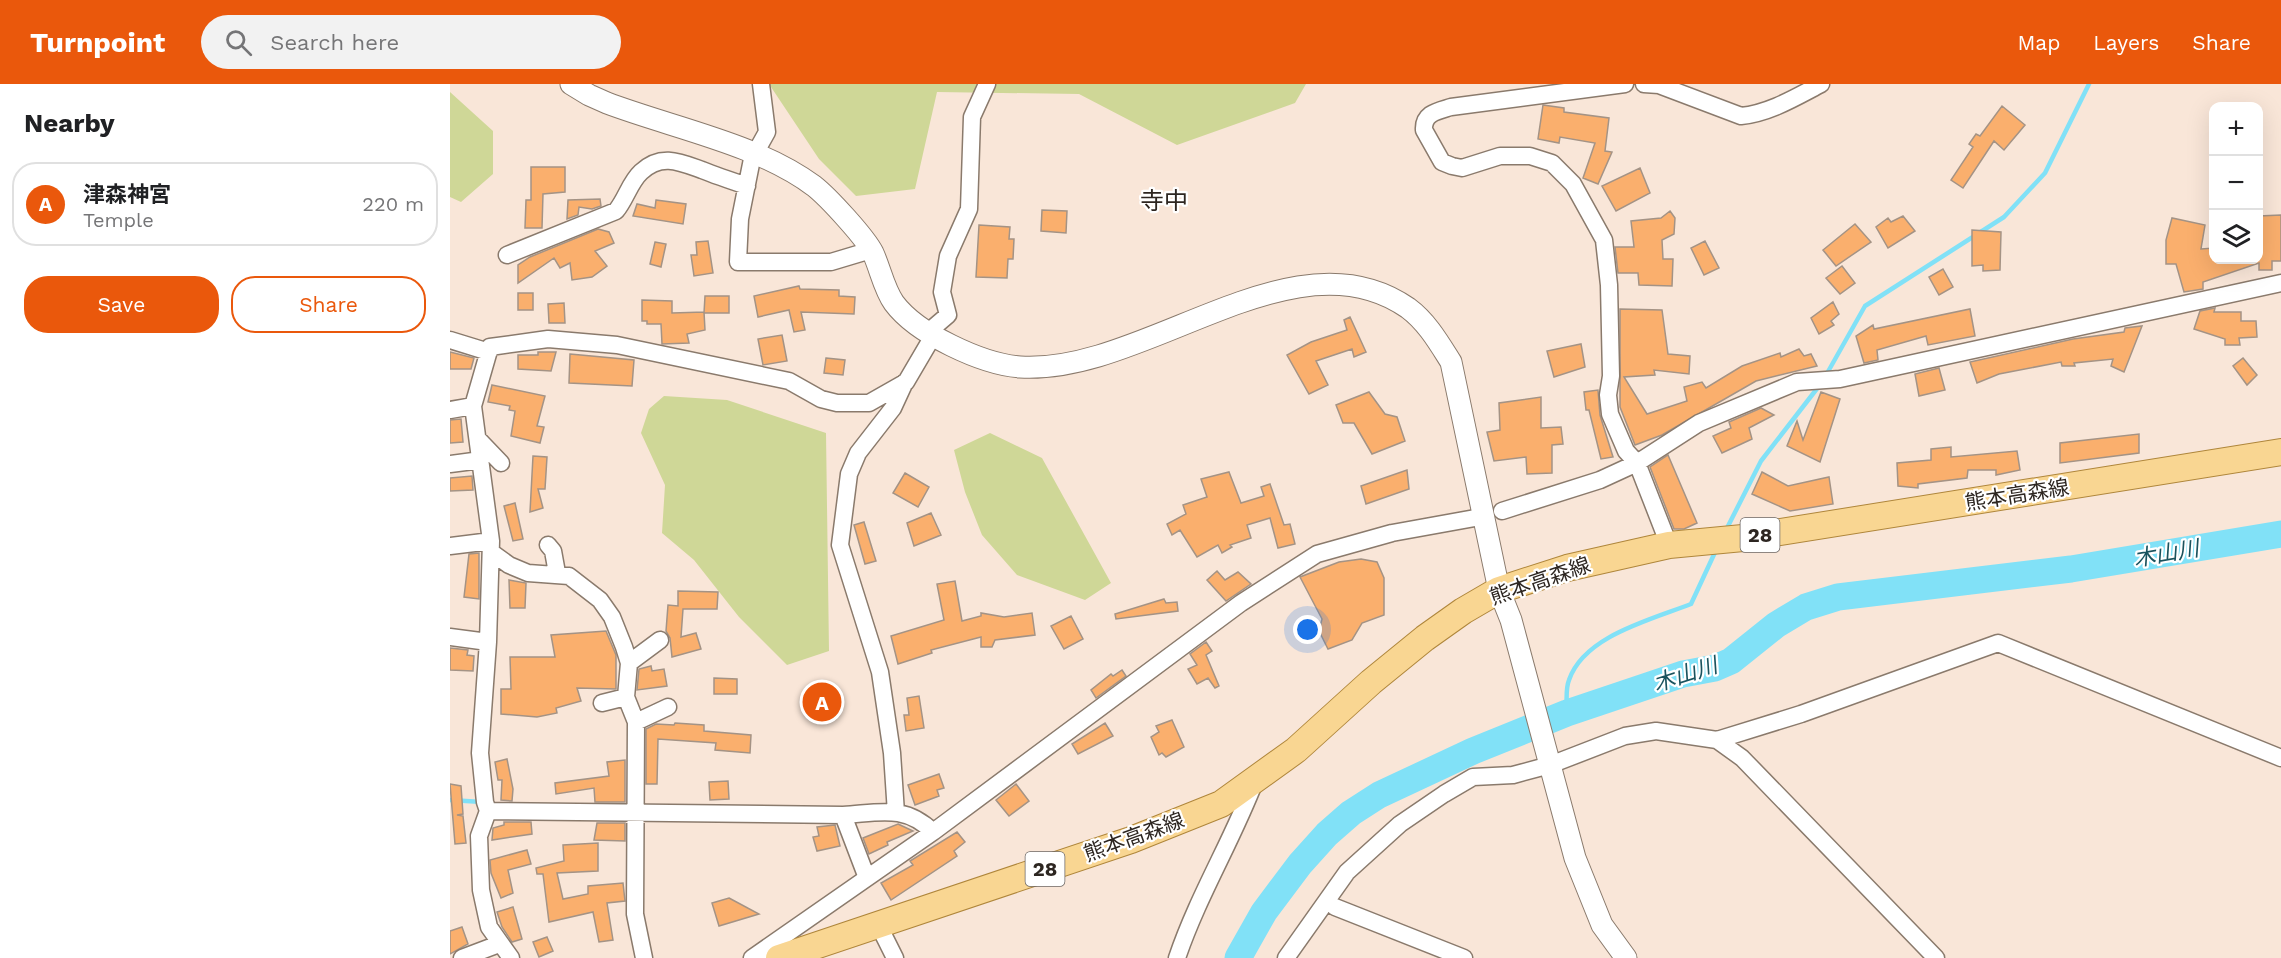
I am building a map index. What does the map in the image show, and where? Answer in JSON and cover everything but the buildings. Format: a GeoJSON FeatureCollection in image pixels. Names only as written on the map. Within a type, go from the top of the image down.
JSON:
{"type":"FeatureCollection","features":[{"type":"Feature","properties":{"kind":"main road","name":"熊本高森線"},"geometry":{"type":"LineString","coordinates":[[779,958],[1131,840],[1221,804],[1296,750],[1371,682],[1425,638],[1463,611],[1499,590],[1567,568],[1669,545],[1743,538],[2281,452]]}},
{"type":"Feature","properties":{"kind":"street"},"geometry":{"type":"LineString","coordinates":[[571,84],[588,96],[756,153],[816,187],[872,250],[894,303],[933,336],[976,355],[1017,367],[1058,367],[1091,360],[1279,291],[1310,284],[1344,283],[1376,291],[1409,309],[1433,332],[1451,362],[1499,590],[1511,620],[1575,858],[1602,925],[1626,958]]}},
{"type":"Feature","properties":{"kind":"street"},"geometry":{"type":"LineString","coordinates":[[761,84],[768,132],[756,153],[747,186],[740,219],[738,262],[831,262],[872,250]]}},
{"type":"Feature","properties":{"kind":"street"},"geometry":{"type":"LineString","coordinates":[[896,813],[892,753],[880,672],[840,545],[849,474],[858,453],[893,408],[933,336],[934,327],[948,315],[942,292],[948,256],[969,209],[972,117],[987,84]]}},
{"type":"Feature","properties":{"kind":"street"},"geometry":{"type":"LineString","coordinates":[[1625,84],[1451,107],[1433,112],[1424,123],[1424,130],[1442,162],[1452,166],[1462,168],[1500,156],[1530,156],[1552,163],[1573,184],[1604,240],[1609,285],[1611,376],[1608,395],[1610,414],[1626,451],[1637,463],[1669,545]]}},
{"type":"Feature","properties":{"kind":"street"},"geometry":{"type":"LineString","coordinates":[[1644,84],[1659,85],[1741,116],[1753,115],[1790,101],[1821,84]]}},
{"type":"Feature","properties":{"kind":"street"},"geometry":{"type":"LineString","coordinates":[[507,255],[616,211],[626,199],[641,172],[656,161],[669,159],[683,162],[747,186]]}},
{"type":"Feature","properties":{"kind":"street"},"geometry":{"type":"LineString","coordinates":[[1502,511],[1600,480],[1637,463],[1699,423],[1797,382],[1840,379],[2281,283]]}},
{"type":"Feature","properties":{"kind":"street"},"geometry":{"type":"LineString","coordinates":[[511,958],[489,927],[481,890],[479,836],[488,811],[480,753],[488,642],[491,546],[473,406],[490,347],[548,339],[617,345],[789,381],[821,399],[837,403],[869,403],[906,382]]}},
{"type":"Feature","properties":{"kind":"street"},"geometry":{"type":"LineString","coordinates":[[450,340],[489,352]]}},
{"type":"Feature","properties":{"kind":"street"},"geometry":{"type":"LineString","coordinates":[[450,410],[473,406]]}},
{"type":"Feature","properties":{"kind":"street"},"geometry":{"type":"LineString","coordinates":[[478,439],[501,463]]}},
{"type":"Feature","properties":{"kind":"street"},"geometry":{"type":"LineString","coordinates":[[450,464],[481,460]]}},
{"type":"Feature","properties":{"kind":"street"},"geometry":{"type":"LineString","coordinates":[[752,958],[933,832],[1241,603],[1317,554],[1392,533],[1475,518]]}},
{"type":"Feature","properties":{"kind":"street"},"geometry":{"type":"LineString","coordinates":[[548,545],[553,551],[558,573]]}},
{"type":"Feature","properties":{"kind":"street"},"geometry":{"type":"LineString","coordinates":[[450,546],[491,546],[509,565],[528,573],[558,573],[569,576],[600,600],[620,635],[629,663],[626,697],[636,722],[635,914],[644,958]]}},
{"type":"Feature","properties":{"kind":"street"},"geometry":{"type":"LineString","coordinates":[[450,637],[488,642]]}},
{"type":"Feature","properties":{"kind":"street"},"geometry":{"type":"LineString","coordinates":[[629,663],[660,640]]}},
{"type":"Feature","properties":{"kind":"street"},"geometry":{"type":"LineString","coordinates":[[1286,958],[1347,872],[1400,824],[1473,777],[1513,775],[1547,758],[1625,736],[1656,731],[1718,740],[1801,714],[1998,643],[2281,758]]}},
{"type":"Feature","properties":{"kind":"street"},"geometry":{"type":"LineString","coordinates":[[602,703],[626,697]]}},
{"type":"Feature","properties":{"kind":"street"},"geometry":{"type":"LineString","coordinates":[[636,722],[668,707]]}},
{"type":"Feature","properties":{"kind":"street"},"geometry":{"type":"LineString","coordinates":[[1718,740],[1742,758],[1936,958]]}},
{"type":"Feature","properties":{"kind":"street"},"geometry":{"type":"LineString","coordinates":[[1177,958],[1192,915],[1236,830],[1256,779]]}},
{"type":"Feature","properties":{"kind":"street"},"geometry":{"type":"LineString","coordinates":[[488,811],[843,815],[896,813],[920,819],[933,832]]}},
{"type":"Feature","properties":{"kind":"street"},"geometry":{"type":"LineString","coordinates":[[843,815],[867,878]]}},
{"type":"Feature","properties":{"kind":"street"},"geometry":{"type":"LineString","coordinates":[[1335,907],[1464,958]]}},
{"type":"Feature","properties":{"kind":"street"},"geometry":{"type":"LineString","coordinates":[[878,924],[895,958]]}},
{"type":"Feature","properties":{"kind":"street"},"geometry":{"type":"LineString","coordinates":[[462,958],[499,944]]}},
{"type":"Feature","properties":{"kind":"green space"},"geometry":{"type":"Polygon","coordinates":[[[769,84],[1306,84],[1295,103],[1177,145],[1079,94],[937,92],[915,189],[856,196],[819,159],[769,84]]]}},
{"type":"Feature","properties":{"kind":"green space"},"geometry":{"type":"Polygon","coordinates":[[[450,92],[493,131],[493,174],[461,202],[450,197],[450,92]]]}},
{"type":"Feature","properties":{"kind":"green space"},"geometry":{"type":"Polygon","coordinates":[[[664,396],[727,400],[826,433],[829,651],[787,665],[739,617],[694,560],[662,533],[665,485],[641,433],[649,409],[664,396]]]}},
{"type":"Feature","properties":{"kind":"green space"},"geometry":{"type":"Polygon","coordinates":[[[990,433],[1042,458],[1111,583],[1085,600],[1017,575],[982,535],[965,492],[954,450],[990,433]]]}},
{"type":"Feature","properties":{"kind":"waterway"},"geometry":{"type":"LineString","coordinates":[[1825,377],[1865,306],[2004,217],[2045,173],[2089,84]]}},
{"type":"Feature","properties":{"kind":"waterway"},"geometry":{"type":"LineString","coordinates":[[1725,532],[1761,461],[1819,386]]}},
{"type":"Feature","properties":{"kind":"waterway","name":"木山川"},"geometry":{"type":"LineString","coordinates":[[1238,958],[1264,912],[1300,864],[1327,834],[1351,813],[1379,795],[1473,751],[1567,713],[1683,674],[1715,668],[1731,661],[1776,625],[1806,607],[1838,597],[2071,569],[2281,534]]}},
{"type":"Feature","properties":{"kind":"waterway"},"geometry":{"type":"LineString","coordinates":[[1567,713],[1568,684],[1577,665],[1589,652],[1620,631],[1691,604],[1717,548]]}},
{"type":"Feature","properties":{"kind":"waterway"},"geometry":{"type":"LineString","coordinates":[[450,800],[482,802]]}},
{"type":"Feature","properties":{"kind":"place","name":"津森神宮"},"geometry":{"type":"Point","coordinates":[822,702]}},
{"type":"Feature","properties":{"kind":"district","name":"寺中"},"geometry":{"type":"Point","coordinates":[1164,201]}}]}
